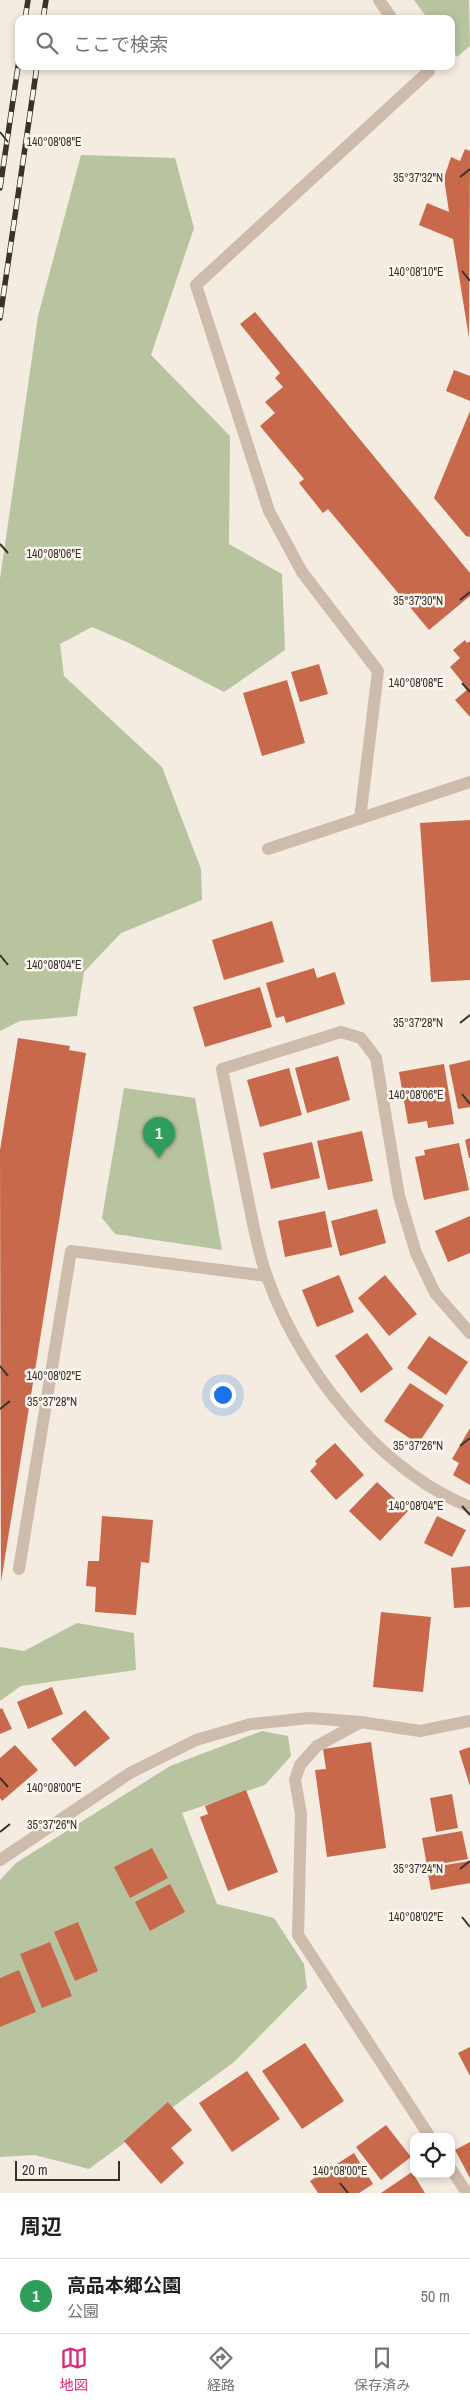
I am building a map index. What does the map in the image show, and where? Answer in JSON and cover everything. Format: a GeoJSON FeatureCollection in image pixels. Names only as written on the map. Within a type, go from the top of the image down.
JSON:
{"type":"FeatureCollection","features":[{"type":"Feature","properties":{"kind":"street"},"geometry":{"type":"LineString","coordinates":[[379,0],[389,15]]}},
{"type":"Feature","properties":{"kind":"street"},"geometry":{"type":"LineString","coordinates":[[360,818],[378,671],[302,572],[269,511],[196,284],[428,70]]}},
{"type":"Feature","properties":{"kind":"street"},"geometry":{"type":"LineString","coordinates":[[268,849],[470,782]]}},
{"type":"Feature","properties":{"kind":"street"},"geometry":{"type":"LineString","coordinates":[[470,1333],[435,1293],[416,1253],[398,1196],[376,1058],[361,1038],[341,1032],[222,1069],[256,1236],[267,1276],[283,1317],[306,1359],[336,1402],[377,1446],[415,1477],[470,1507]]}},
{"type":"Feature","properties":{"kind":"street"},"geometry":{"type":"LineString","coordinates":[[19,1569],[71,1252],[267,1276]]}},
{"type":"Feature","properties":{"kind":"street"},"geometry":{"type":"LineString","coordinates":[[0,1860],[130,1773],[196,1740],[251,1724],[309,1718],[361,1722],[420,1731],[470,1721]]}},
{"type":"Feature","properties":{"kind":"street"},"geometry":{"type":"LineString","coordinates":[[361,1722],[318,1746],[300,1765],[295,1780],[301,1814],[298,1935],[427,2133]]}},
{"type":"Feature","properties":{"kind":"street"},"geometry":{"type":"LineString","coordinates":[[455,2175],[467,2193]]}},
{"type":"Feature","properties":{"kind":"green space"},"geometry":{"type":"Polygon","coordinates":[[[414,0],[469,0],[470,46],[457,57],[455,54],[455,15],[425,15],[414,0]]]}},
{"type":"Feature","properties":{"kind":"green space"},"geometry":{"type":"Polygon","coordinates":[[[81,155],[175,158],[194,228],[151,355],[230,436],[229,544],[282,574],[285,650],[224,692],[129,643],[92,627],[60,644],[64,676],[162,767],[201,869],[202,900],[121,933],[84,972],[77,1016],[20,1021],[0,1031],[0,579],[38,316],[81,155]]]}},
{"type":"Feature","properties":{"kind":"green space"},"geometry":{"type":"Polygon","coordinates":[[[124,1088],[195,1098],[222,1250],[115,1234],[102,1218],[124,1088]]]}},
{"type":"Feature","properties":{"kind":"green space"},"geometry":{"type":"Polygon","coordinates":[[[77,1623],[134,1633],[136,1670],[21,1686],[0,1701],[0,1647],[24,1651],[77,1623]]]}},
{"type":"Feature","properties":{"kind":"green space"},"geometry":{"type":"Polygon","coordinates":[[[262,1731],[288,1736],[291,1756],[265,1785],[182,1813],[217,1904],[274,1918],[304,1964],[307,1988],[234,2062],[89,2169],[35,2155],[0,2157],[0,1880],[16,1863],[170,1766],[262,1731]]]}},
{"type":"Feature","properties":{"kind":"building"},"geometry":{"type":"Polygon","coordinates":[[[465,149],[470,151],[469,338],[453,239],[419,225],[427,203],[449,212],[444,178],[451,157],[460,161],[465,149]]]}},
{"type":"Feature","properties":{"kind":"building"},"geometry":{"type":"Polygon","coordinates":[[[255,312],[470,573],[470,596],[429,630],[328,509],[323,513],[299,483],[304,479],[260,426],[275,413],[265,402],[283,387],[275,378],[280,373],[240,324],[255,312]]]}},
{"type":"Feature","properties":{"kind":"building"},"geometry":{"type":"Polygon","coordinates":[[[454,370],[470,376],[470,401],[446,391],[454,370]]]}},
{"type":"Feature","properties":{"kind":"building"},"geometry":{"type":"Polygon","coordinates":[[[470,411],[470,537],[466,536],[434,498],[470,411]]]}},
{"type":"Feature","properties":{"kind":"building"},"geometry":{"type":"Polygon","coordinates":[[[465,640],[467,643],[470,641],[470,717],[455,700],[468,689],[450,667],[460,658],[453,650],[465,640]]]}},
{"type":"Feature","properties":{"kind":"building"},"geometry":{"type":"Polygon","coordinates":[[[319,664],[328,694],[300,702],[291,672],[319,664]]]}},
{"type":"Feature","properties":{"kind":"building"},"geometry":{"type":"Polygon","coordinates":[[[287,680],[305,743],[262,756],[243,693],[287,680]]]}},
{"type":"Feature","properties":{"kind":"building"},"geometry":{"type":"Polygon","coordinates":[[[470,820],[470,980],[431,982],[420,823],[470,820]]]}},
{"type":"Feature","properties":{"kind":"building"},"geometry":{"type":"Polygon","coordinates":[[[272,921],[284,962],[224,980],[212,940],[272,921]]]}},
{"type":"Feature","properties":{"kind":"building"},"geometry":{"type":"Polygon","coordinates":[[[314,968],[317,978],[335,972],[345,1004],[286,1023],[284,1016],[276,1018],[266,983],[314,968]]]}},
{"type":"Feature","properties":{"kind":"building"},"geometry":{"type":"Polygon","coordinates":[[[260,987],[272,1027],[205,1047],[193,1007],[260,987]]]}},
{"type":"Feature","properties":{"kind":"building"},"geometry":{"type":"Polygon","coordinates":[[[18,1038],[70,1046],[69,1050],[86,1053],[1,1582],[0,1150],[18,1038]]]}},
{"type":"Feature","properties":{"kind":"building"},"geometry":{"type":"Polygon","coordinates":[[[338,1056],[350,1100],[307,1113],[295,1068],[338,1056]]]}},
{"type":"Feature","properties":{"kind":"building"},"geometry":{"type":"Polygon","coordinates":[[[470,1060],[470,1107],[458,1109],[449,1065],[470,1060]]]}},
{"type":"Feature","properties":{"kind":"building"},"geometry":{"type":"Polygon","coordinates":[[[444,1064],[454,1124],[428,1128],[427,1121],[408,1124],[399,1072],[444,1064]]]}},
{"type":"Feature","properties":{"kind":"building"},"geometry":{"type":"Polygon","coordinates":[[[289,1068],[302,1115],[260,1127],[247,1080],[289,1068]]]}},
{"type":"Feature","properties":{"kind":"building"},"geometry":{"type":"Polygon","coordinates":[[[362,1131],[373,1181],[328,1190],[317,1141],[362,1131]]]}},
{"type":"Feature","properties":{"kind":"building"},"geometry":{"type":"Polygon","coordinates":[[[470,1138],[470,1158],[469,1158],[465,1140],[470,1138]]]}},
{"type":"Feature","properties":{"kind":"building"},"geometry":{"type":"Polygon","coordinates":[[[312,1142],[320,1178],[271,1189],[263,1153],[312,1142]]]}},
{"type":"Feature","properties":{"kind":"building"},"geometry":{"type":"Polygon","coordinates":[[[459,1143],[469,1190],[424,1200],[415,1157],[425,1155],[424,1150],[459,1143]]]}},
{"type":"Feature","properties":{"kind":"building"},"geometry":{"type":"Polygon","coordinates":[[[377,1209],[386,1243],[340,1256],[331,1221],[377,1209]]]}},
{"type":"Feature","properties":{"kind":"building"},"geometry":{"type":"Polygon","coordinates":[[[325,1211],[332,1247],[285,1257],[278,1221],[325,1211]]]}},
{"type":"Feature","properties":{"kind":"building"},"geometry":{"type":"Polygon","coordinates":[[[470,1216],[470,1253],[448,1262],[435,1231],[470,1216]]]}},
{"type":"Feature","properties":{"kind":"building"},"geometry":{"type":"Polygon","coordinates":[[[339,1275],[354,1312],[317,1327],[302,1290],[339,1275]]]}},
{"type":"Feature","properties":{"kind":"building"},"geometry":{"type":"Polygon","coordinates":[[[385,1275],[417,1314],[389,1336],[358,1298],[385,1275]]]}},
{"type":"Feature","properties":{"kind":"building"},"geometry":{"type":"Polygon","coordinates":[[[367,1333],[393,1369],[361,1393],[335,1356],[367,1333]]]}},
{"type":"Feature","properties":{"kind":"building"},"geometry":{"type":"Polygon","coordinates":[[[429,1336],[468,1362],[446,1395],[407,1368],[429,1336]]]}},
{"type":"Feature","properties":{"kind":"building"},"geometry":{"type":"Polygon","coordinates":[[[410,1383],[444,1405],[418,1444],[384,1421],[410,1383]]]}},
{"type":"Feature","properties":{"kind":"building"},"geometry":{"type":"Polygon","coordinates":[[[470,1428],[470,1485],[453,1475],[459,1463],[452,1459],[470,1428]]]}},
{"type":"Feature","properties":{"kind":"building"},"geometry":{"type":"Polygon","coordinates":[[[335,1443],[364,1475],[336,1500],[310,1471],[317,1464],[315,1461],[335,1443]]]}},
{"type":"Feature","properties":{"kind":"building"},"geometry":{"type":"Polygon","coordinates":[[[377,1482],[408,1511],[380,1541],[349,1511],[377,1482]]]}},
{"type":"Feature","properties":{"kind":"building"},"geometry":{"type":"Polygon","coordinates":[[[102,1516],[153,1520],[149,1563],[141,1562],[136,1615],[95,1612],[96,1587],[86,1586],[88,1561],[99,1561],[102,1516]]]}},
{"type":"Feature","properties":{"kind":"building"},"geometry":{"type":"Polygon","coordinates":[[[437,1516],[466,1530],[452,1557],[424,1543],[437,1516]]]}},
{"type":"Feature","properties":{"kind":"building"},"geometry":{"type":"Polygon","coordinates":[[[470,1566],[470,1607],[454,1608],[451,1568],[470,1566]]]}},
{"type":"Feature","properties":{"kind":"building"},"geometry":{"type":"Polygon","coordinates":[[[381,1612],[431,1617],[423,1692],[373,1687],[381,1612]]]}},
{"type":"Feature","properties":{"kind":"building"},"geometry":{"type":"Polygon","coordinates":[[[52,1687],[63,1714],[28,1729],[17,1702],[52,1687]]]}},
{"type":"Feature","properties":{"kind":"building"},"geometry":{"type":"Polygon","coordinates":[[[2,1708],[12,1729],[0,1734],[0,1709],[2,1708]]]}},
{"type":"Feature","properties":{"kind":"building"},"geometry":{"type":"Polygon","coordinates":[[[85,1710],[110,1738],[75,1767],[51,1739],[85,1710]]]}},
{"type":"Feature","properties":{"kind":"building"},"geometry":{"type":"Polygon","coordinates":[[[371,1742],[386,1848],[327,1857],[315,1770],[326,1769],[323,1749],[371,1742]]]}},
{"type":"Feature","properties":{"kind":"building"},"geometry":{"type":"Polygon","coordinates":[[[15,1745],[38,1770],[2,1801],[0,1798],[0,1758],[15,1745]]]}},
{"type":"Feature","properties":{"kind":"building"},"geometry":{"type":"Polygon","coordinates":[[[470,1747],[470,1786],[459,1751],[470,1747]]]}},
{"type":"Feature","properties":{"kind":"building"},"geometry":{"type":"Polygon","coordinates":[[[246,1790],[278,1872],[228,1891],[200,1817],[208,1814],[205,1806],[246,1790]]]}},
{"type":"Feature","properties":{"kind":"building"},"geometry":{"type":"Polygon","coordinates":[[[452,1794],[458,1828],[436,1832],[430,1798],[452,1794]]]}},
{"type":"Feature","properties":{"kind":"building"},"geometry":{"type":"Polygon","coordinates":[[[462,1831],[468,1859],[427,1866],[422,1838],[462,1831]]]}},
{"type":"Feature","properties":{"kind":"building"},"geometry":{"type":"Polygon","coordinates":[[[152,1848],[168,1878],[130,1898],[114,1867],[152,1848]]]}},
{"type":"Feature","properties":{"kind":"building"},"geometry":{"type":"Polygon","coordinates":[[[470,1861],[470,1883],[431,1890],[427,1868],[470,1861]]]}},
{"type":"Feature","properties":{"kind":"building"},"geometry":{"type":"Polygon","coordinates":[[[170,1884],[185,1912],[150,1931],[135,1902],[170,1884]]]}},
{"type":"Feature","properties":{"kind":"building"},"geometry":{"type":"Polygon","coordinates":[[[78,1922],[98,1971],[75,1981],[54,1932],[78,1922]]]}},
{"type":"Feature","properties":{"kind":"building"},"geometry":{"type":"Polygon","coordinates":[[[50,1942],[72,1996],[42,2008],[20,1954],[50,1942]]]}},
{"type":"Feature","properties":{"kind":"building"},"geometry":{"type":"Polygon","coordinates":[[[19,1970],[36,2012],[0,2027],[0,1978],[19,1970]]]}},
{"type":"Feature","properties":{"kind":"building"},"geometry":{"type":"Polygon","coordinates":[[[305,2043],[344,2101],[302,2129],[262,2071],[305,2043]]]}},
{"type":"Feature","properties":{"kind":"building"},"geometry":{"type":"Polygon","coordinates":[[[470,2047],[470,2076],[458,2053],[470,2047]]]}},
{"type":"Feature","properties":{"kind":"building"},"geometry":{"type":"Polygon","coordinates":[[[247,2071],[280,2119],[232,2152],[199,2103],[247,2071]]]}},
{"type":"Feature","properties":{"kind":"building"},"geometry":{"type":"Polygon","coordinates":[[[168,2102],[192,2130],[171,2148],[184,2163],[161,2184],[124,2141],[168,2102]]]}},
{"type":"Feature","properties":{"kind":"building"},"geometry":{"type":"Polygon","coordinates":[[[386,2125],[410,2158],[381,2180],[356,2147],[386,2125]]]}},
{"type":"Feature","properties":{"kind":"building"},"geometry":{"type":"Polygon","coordinates":[[[470,2142],[470,2178],[455,2150],[470,2142]]]}},
{"type":"Feature","properties":{"kind":"building"},"geometry":{"type":"Polygon","coordinates":[[[354,2153],[373,2184],[359,2193],[318,2193],[310,2181],[354,2153]]]}},
{"type":"Feature","properties":{"kind":"building"},"geometry":{"type":"Polygon","coordinates":[[[410,2173],[410,2178],[416,2178],[425,2193],[381,2193],[410,2173]]]}},
{"type":"Feature","properties":{"kind":"railway"},"geometry":{"type":"LineString","coordinates":[[26,15],[28,0]]}},
{"type":"Feature","properties":{"kind":"railway"},"geometry":{"type":"LineString","coordinates":[[44,15],[46,0]]}},
{"type":"Feature","properties":{"kind":"railway"},"geometry":{"type":"LineString","coordinates":[[0,188],[18,70]]}},
{"type":"Feature","properties":{"kind":"railway"},"geometry":{"type":"LineString","coordinates":[[0,318],[36,70]]}},
{"type":"Feature","properties":{"kind":"place","name":"高品本郷公園"},"geometry":{"type":"Point","coordinates":[159,1158]}}]}
